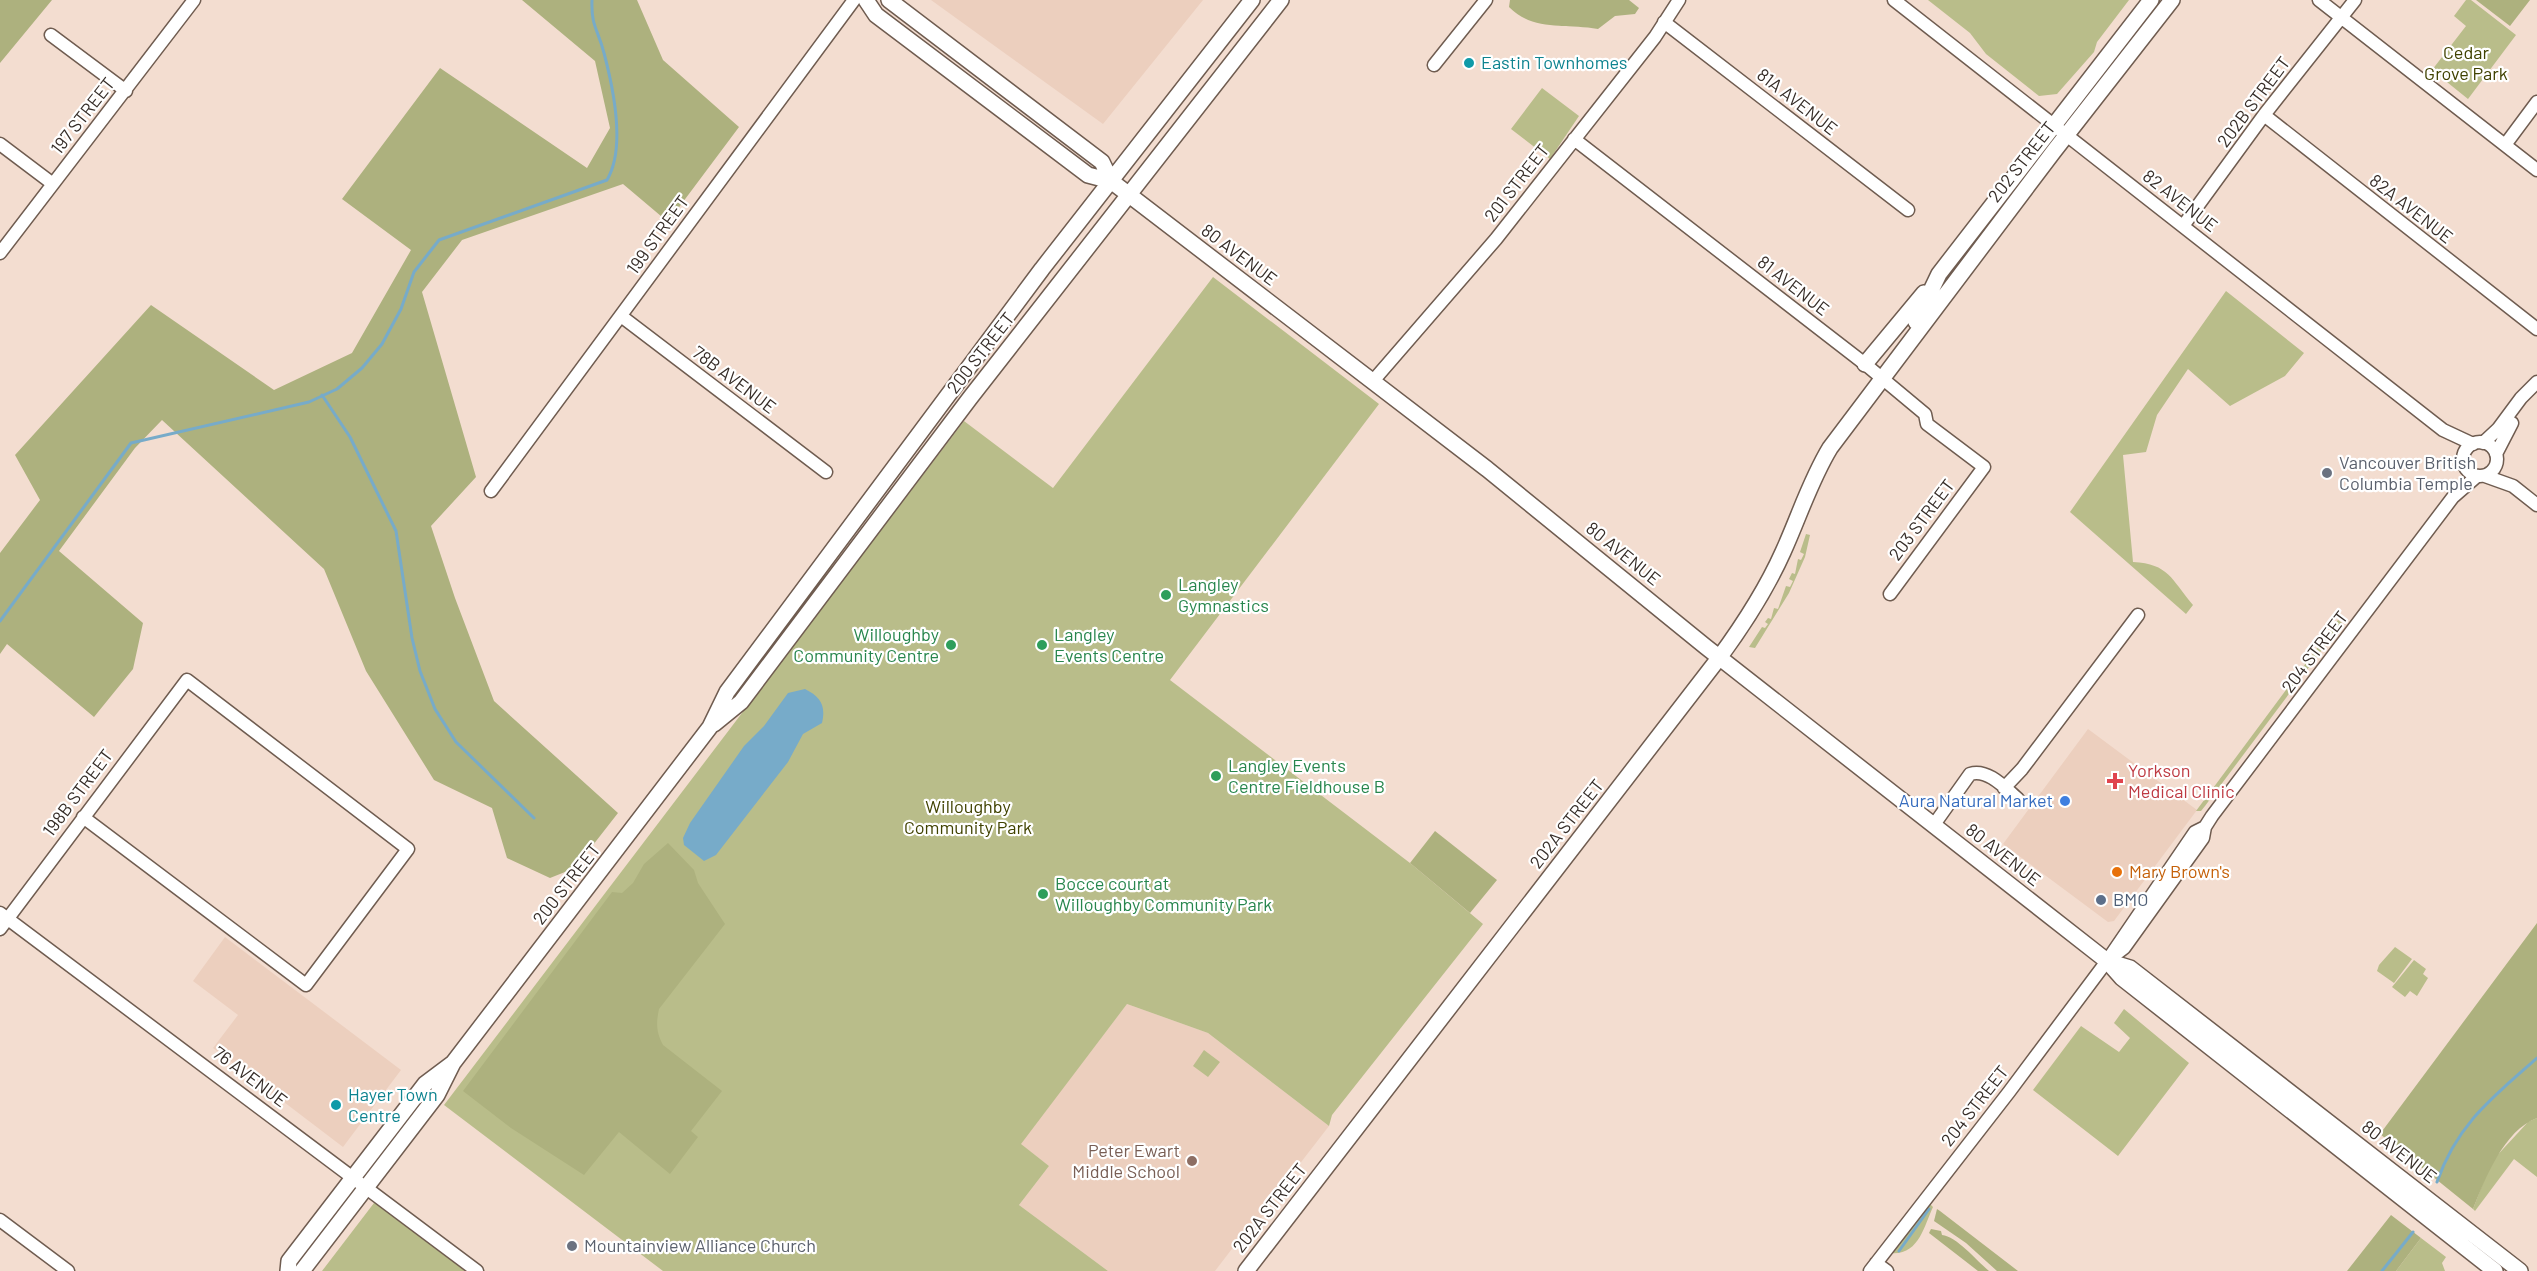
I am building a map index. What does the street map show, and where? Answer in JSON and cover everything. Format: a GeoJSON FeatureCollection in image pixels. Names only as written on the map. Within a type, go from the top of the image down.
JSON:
{"type":"FeatureCollection","features":[{"type":"Feature","properties":{"kind":"main road","name":"80 AVENUE"},"geometry":{"type":"LineString","coordinates":[[866,0],[876,15],[1088,175],[1111,182],[1532,505],[1719,658],[2107,961],[2122,978],[2495,1271]]}},
{"type":"Feature","properties":{"kind":"main road","name":"80 AVENUE"},"geometry":{"type":"LineString","coordinates":[[889,0],[1102,162],[1111,182]]}},
{"type":"Feature","properties":{"kind":"main road","name":"200 STREET"},"geometry":{"type":"LineString","coordinates":[[302,1271],[437,1095],[453,1063],[710,727],[727,692],[1042,269],[1252,0]]}},
{"type":"Feature","properties":{"kind":"main road","name":"200 STREET"},"geometry":{"type":"LineString","coordinates":[[710,727],[741,702],[943,434],[1281,0]]}},
{"type":"Feature","properties":{"kind":"main road","name":"202 STREET"},"geometry":{"type":"LineString","coordinates":[[1903,349],[1939,274],[2151,0]]}},
{"type":"Feature","properties":{"kind":"main road","name":"202 STREET"},"geometry":{"type":"LineString","coordinates":[[1882,378],[2172,0]]}},
{"type":"Feature","properties":{"kind":"main road"},"geometry":{"type":"LineString","coordinates":[[1865,364],[1939,274]]}},
{"type":"Feature","properties":{"kind":"main road","name":"202A STREET"},"geometry":{"type":"LineString","coordinates":[[1246,1271],[1719,658],[1766,586],[1792,532],[1820,464],[1882,378]]}},
{"type":"Feature","properties":{"kind":"main road","name":"80 AVENUE"},"geometry":{"type":"LineString","coordinates":[[2107,961],[2130,968],[2520,1271]]}},
{"type":"Feature","properties":{"kind":"main road","name":"200 STREET"},"geometry":{"type":"LineString","coordinates":[[288,1271],[289,1262],[425,1084],[453,1063]]}},
{"type":"Feature","properties":{"kind":"street","name":"197 STREET"},"geometry":{"type":"LineString","coordinates":[[0,253],[194,0]]}},
{"type":"Feature","properties":{"kind":"street","name":"199 STREET"},"geometry":{"type":"LineString","coordinates":[[491,491],[854,0]]}},
{"type":"Feature","properties":{"kind":"street"},"geometry":{"type":"LineString","coordinates":[[1434,65],[1486,0]]}},
{"type":"Feature","properties":{"kind":"street","name":"201 STREET"},"geometry":{"type":"LineString","coordinates":[[1373,381],[1496,239],[1679,0]]}},
{"type":"Feature","properties":{"kind":"street","name":"82 AVENUE"},"geometry":{"type":"LineString","coordinates":[[1894,0],[2443,430],[2478,443]]}},
{"type":"Feature","properties":{"kind":"street"},"geometry":{"type":"LineString","coordinates":[[2319,0],[2537,170]]}},
{"type":"Feature","properties":{"kind":"street","name":"202B STREET"},"geometry":{"type":"LineString","coordinates":[[2183,226],[2264,115],[2355,0]]}},
{"type":"Feature","properties":{"kind":"street","name":"81A AVENUE"},"geometry":{"type":"LineString","coordinates":[[1664,22],[1908,210]]}},
{"type":"Feature","properties":{"kind":"street"},"geometry":{"type":"LineString","coordinates":[[51,35],[126,91]]}},
{"type":"Feature","properties":{"kind":"street"},"geometry":{"type":"LineString","coordinates":[[2505,145],[2537,102]]}},
{"type":"Feature","properties":{"kind":"street","name":"82A AVENUE"},"geometry":{"type":"LineString","coordinates":[[2264,115],[2537,329]]}},
{"type":"Feature","properties":{"kind":"street","name":"81 AVENUE"},"geometry":{"type":"LineString","coordinates":[[1574,139],[1865,364],[1925,414],[1927,424],[1984,467]]}},
{"type":"Feature","properties":{"kind":"street"},"geometry":{"type":"LineString","coordinates":[[0,144],[52,184]]}},
{"type":"Feature","properties":{"kind":"street","name":"78B AVENUE"},"geometry":{"type":"LineString","coordinates":[[621,316],[826,472]]}},
{"type":"Feature","properties":{"kind":"street"},"geometry":{"type":"LineString","coordinates":[[2513,486],[2481,476],[2464,463],[2466,448],[2496,432],[2521,398],[2534,385]]}},
{"type":"Feature","properties":{"kind":"street"},"geometry":{"type":"LineString","coordinates":[[2481,476],[2496,459],[2507,430],[2531,396],[2534,385]]}},
{"type":"Feature","properties":{"kind":"street","name":"82 AVENUE"},"geometry":{"type":"LineString","coordinates":[[2443,430],[2464,463]]}},
{"type":"Feature","properties":{"kind":"street"},"geometry":{"type":"LineString","coordinates":[[2478,443],[2492,447],[2496,459],[2513,486],[2537,505]]}},
{"type":"Feature","properties":{"kind":"street","name":"204 STREET"},"geometry":{"type":"LineString","coordinates":[[2453,497],[2464,463]]}},
{"type":"Feature","properties":{"kind":"street","name":"203 STREET"},"geometry":{"type":"LineString","coordinates":[[1890,594],[1984,467]]}},
{"type":"Feature","properties":{"kind":"street","name":"204 STREET"},"geometry":{"type":"LineString","coordinates":[[1873,1267],[2107,961],[2124,948],[2203,838],[2205,827],[2453,497],[2481,476]]}},
{"type":"Feature","properties":{"kind":"street"},"geometry":{"type":"LineString","coordinates":[[2004,788],[2022,769],[2138,615]]}},
{"type":"Feature","properties":{"kind":"street","name":"198B STREET"},"geometry":{"type":"LineString","coordinates":[[2,920],[187,680],[408,849],[306,985],[83,817]]}},
{"type":"Feature","properties":{"kind":"street"},"geometry":{"type":"LineString","coordinates":[[1933,826],[1970,774],[1977,772],[1990,777],[2018,799]]}},
{"type":"Feature","properties":{"kind":"street","name":"76 AVENUE"},"geometry":{"type":"LineString","coordinates":[[2,920],[354,1177],[477,1271]]}},
{"type":"Feature","properties":{"kind":"street"},"geometry":{"type":"LineString","coordinates":[[0,1220],[68,1271]]}},
{"type":"Feature","properties":{"kind":"street"},"geometry":{"type":"LineString","coordinates":[[1873,1267],[1887,1271]]}},
{"type":"Feature","properties":{"kind":"shaded area"},"geometry":{"type":"Polygon","coordinates":[[[931,0],[1203,0],[1103,124],[931,0]]]}},
{"type":"Feature","properties":{"kind":"shaded area"},"geometry":{"type":"Polygon","coordinates":[[[2088,729],[2197,810],[2114,921],[2108,922],[2003,844],[2088,729]]]}},
{"type":"Feature","properties":{"kind":"shaded area","name":"Hayer Town Centre"},"geometry":{"type":"Polygon","coordinates":[[[225,937],[401,1070],[343,1147],[213,1048],[238,1015],[193,981],[225,937]]]}},
{"type":"Feature","properties":{"kind":"shaded area"},"geometry":{"type":"Polygon","coordinates":[[[1127,1004],[1208,1033],[1329,1126],[1267,1206],[1260,1220],[1254,1220],[1215,1271],[1108,1271],[1019,1205],[1049,1166],[1020,1144],[1127,1004]]]}},
{"type":"Feature","properties":{"kind":"green space"},"geometry":{"type":"Polygon","coordinates":[[[0,0],[52,0],[0,63],[0,0]]]}},
{"type":"Feature","properties":{"kind":"green space"},"geometry":{"type":"Polygon","coordinates":[[[522,0],[637,0],[663,60],[739,127],[668,222],[623,184],[462,240],[422,292],[476,477],[431,526],[455,598],[494,701],[618,813],[575,868],[550,878],[507,858],[492,808],[434,780],[366,671],[324,569],[162,420],[135,448],[59,551],[143,623],[133,669],[94,717],[7,644],[0,654],[0,553],[40,500],[15,455],[151,305],[274,390],[352,353],[411,250],[342,199],[440,68],[587,168],[610,128],[595,61],[522,0]]]}},
{"type":"Feature","properties":{"kind":"green space"},"geometry":{"type":"Polygon","coordinates":[[[1510,0],[1629,0],[1639,8],[1635,14],[1615,16],[1598,29],[1550,25],[1529,20],[1509,7],[1510,0]]]}},
{"type":"Feature","properties":{"kind":"green space"},"geometry":{"type":"Polygon","coordinates":[[[1928,0],[2129,0],[2097,42],[2094,52],[2057,94],[2039,96],[1986,54],[1970,33],[1928,0]]]}},
{"type":"Feature","properties":{"kind":"green space","name":"Cedar Grove Park"},"geometry":{"type":"Polygon","coordinates":[[[2466,0],[2471,0],[2516,35],[2468,99],[2432,70],[2466,26],[2454,16],[2466,0]]]}},
{"type":"Feature","properties":{"kind":"green space"},"geometry":{"type":"Polygon","coordinates":[[[2476,0],[2530,0],[2510,26],[2476,0]]]}},
{"type":"Feature","properties":{"kind":"green space"},"geometry":{"type":"Polygon","coordinates":[[[1542,88],[1579,116],[1550,159],[1511,129],[1542,88]]]}},
{"type":"Feature","properties":{"kind":"green space","name":"Willoughby Community Park"},"geometry":{"type":"Polygon","coordinates":[[[1213,277],[1379,404],[1170,680],[1410,863],[1483,924],[1332,1115],[1329,1126],[1208,1033],[1127,1004],[1021,1144],[1049,1166],[1019,1205],[1108,1271],[663,1271],[444,1105],[964,421],[1053,488],[1213,277]]]}},
{"type":"Feature","properties":{"kind":"green space"},"geometry":{"type":"Polygon","coordinates":[[[2226,291],[2304,353],[2285,376],[2230,406],[2188,369],[2157,415],[2146,452],[2123,455],[2133,562],[2154,566],[2174,580],[2193,605],[2186,614],[2070,512],[2226,291]]]}},
{"type":"Feature","properties":{"kind":"green space"},"geometry":{"type":"Polygon","coordinates":[[[1806,534],[1810,535],[1805,557],[1789,593],[1755,648],[1749,647],[1762,627],[1765,628],[1768,624],[1765,622],[1768,618],[1771,619],[1774,608],[1778,609],[1786,586],[1790,587],[1793,581],[1789,579],[1792,573],[1795,574],[1798,559],[1801,560],[1804,554],[1800,552],[1806,534]]]}},
{"type":"Feature","properties":{"kind":"green space"},"geometry":{"type":"Polygon","coordinates":[[[2338,620],[2342,623],[2205,806],[2201,811],[2196,811],[2338,620]]]}},
{"type":"Feature","properties":{"kind":"green space"},"geometry":{"type":"Polygon","coordinates":[[[1435,831],[1497,880],[1470,913],[1410,863],[1435,831]]]}},
{"type":"Feature","properties":{"kind":"green space"},"geometry":{"type":"Polygon","coordinates":[[[668,843],[694,870],[698,883],[725,924],[659,1009],[658,1032],[663,1045],[722,1091],[691,1131],[698,1137],[670,1174],[619,1132],[584,1175],[511,1128],[463,1091],[612,892],[622,893],[633,883],[644,864],[668,843]]]}},
{"type":"Feature","properties":{"kind":"green space"},"geometry":{"type":"Polygon","coordinates":[[[2537,923],[2537,1118],[2525,1124],[2505,1144],[2483,1184],[2473,1209],[2380,1134],[2537,923]]]}},
{"type":"Feature","properties":{"kind":"green space"},"geometry":{"type":"Polygon","coordinates":[[[2395,947],[2412,959],[2394,983],[2377,971],[2379,965],[2395,947]]]}},
{"type":"Feature","properties":{"kind":"green space"},"geometry":{"type":"Polygon","coordinates":[[[2414,960],[2426,969],[2423,974],[2428,978],[2417,996],[2410,991],[2405,997],[2392,987],[2414,960]]]}},
{"type":"Feature","properties":{"kind":"green space"},"geometry":{"type":"Polygon","coordinates":[[[2124,1009],[2189,1063],[2118,1156],[2033,1090],[2081,1026],[2119,1052],[2130,1038],[2114,1023],[2124,1009]]]}},
{"type":"Feature","properties":{"kind":"green space"},"geometry":{"type":"Polygon","coordinates":[[[1204,1050],[1220,1062],[1208,1077],[1193,1066],[1204,1050]]]}},
{"type":"Feature","properties":{"kind":"green space"},"geometry":{"type":"Polygon","coordinates":[[[2537,1118],[2537,1177],[2514,1159],[2475,1211],[2473,1209],[2491,1162],[2528,1122],[2537,1118]]]}},
{"type":"Feature","properties":{"kind":"green space"},"geometry":{"type":"Polygon","coordinates":[[[374,1203],[378,1204],[468,1271],[322,1271],[374,1203]]]}},
{"type":"Feature","properties":{"kind":"green space"},"geometry":{"type":"Polygon","coordinates":[[[1930,1204],[1933,1207],[1914,1245],[1900,1253],[1890,1253],[1930,1204]]]}},
{"type":"Feature","properties":{"kind":"green space"},"geometry":{"type":"Polygon","coordinates":[[[1937,1209],[2018,1271],[1997,1271],[1966,1243],[1934,1221],[1937,1209]]]}},
{"type":"Feature","properties":{"kind":"green space"},"geometry":{"type":"Polygon","coordinates":[[[2391,1215],[2421,1238],[2396,1271],[2347,1271],[2391,1215]]]}},
{"type":"Feature","properties":{"kind":"green space"},"geometry":{"type":"Polygon","coordinates":[[[1931,1229],[1941,1231],[1942,1235],[1960,1244],[1989,1271],[1978,1271],[1929,1233],[1931,1229]]]}},
{"type":"Feature","properties":{"kind":"green space"},"geometry":{"type":"Polygon","coordinates":[[[2421,1238],[2446,1257],[2442,1263],[2445,1271],[2396,1271],[2421,1238]]]}},
{"type":"Feature","properties":{"kind":"water"},"geometry":{"type":"Polygon","coordinates":[[[805,689],[815,695],[823,707],[822,723],[803,734],[788,762],[716,855],[704,861],[684,845],[683,838],[690,823],[744,746],[764,726],[788,693],[805,689]]]}},
{"type":"Feature","properties":{"kind":"waterway"},"geometry":{"type":"LineString","coordinates":[[0,621],[131,443],[309,402],[337,389],[362,368],[382,344],[401,309],[414,272],[439,240],[607,180],[613,167],[616,151],[616,117],[602,45],[594,22],[592,0]]}},
{"type":"Feature","properties":{"kind":"waterway"},"geometry":{"type":"LineString","coordinates":[[322,395],[350,437],[396,531],[412,638],[420,671],[435,709],[456,742],[534,818]]}},
{"type":"Feature","properties":{"kind":"waterway"},"geometry":{"type":"LineString","coordinates":[[2437,1182],[2455,1144],[2478,1113],[2537,1058]]}},
{"type":"Feature","properties":{"kind":"waterway"},"geometry":{"type":"LineString","coordinates":[[1899,1251],[1929,1209]]}},
{"type":"Feature","properties":{"kind":"waterway"},"geometry":{"type":"LineString","coordinates":[[2382,1271],[2413,1232]]}},
{"type":"Feature","properties":{"kind":"place","name":"Eastin Townhomes"},"geometry":{"type":"Point","coordinates":[1469,63]}},
{"type":"Feature","properties":{"kind":"place","name":"Vancouver British Columbia Temple"},"geometry":{"type":"Point","coordinates":[2327,473]}},
{"type":"Feature","properties":{"kind":"place","name":"Langley Gymnastics"},"geometry":{"type":"Point","coordinates":[1166,595]}},
{"type":"Feature","properties":{"kind":"place","name":"Willoughby Community Centre"},"geometry":{"type":"Point","coordinates":[951,645]}},
{"type":"Feature","properties":{"kind":"place","name":"Langley Events Centre"},"geometry":{"type":"Point","coordinates":[1042,645]}},
{"type":"Feature","properties":{"kind":"place","name":"Langley Events Centre Fieldhouse B"},"geometry":{"type":"Point","coordinates":[1216,776]}},
{"type":"Feature","properties":{"kind":"place","name":"Yorkson Medical Clinic"},"geometry":{"type":"Point","coordinates":[2115,781]}},
{"type":"Feature","properties":{"kind":"place","name":"Aura Natural Market"},"geometry":{"type":"Point","coordinates":[2065,801]}},
{"type":"Feature","properties":{"kind":"place","name":"Mary Brown's"},"geometry":{"type":"Point","coordinates":[2117,872]}},
{"type":"Feature","properties":{"kind":"place","name":"Bocce court at Willoughby Community Park"},"geometry":{"type":"Point","coordinates":[1043,894]}},
{"type":"Feature","properties":{"kind":"place","name":"BMO"},"geometry":{"type":"Point","coordinates":[2101,900]}},
{"type":"Feature","properties":{"kind":"place","name":"Hayer Town Centre"},"geometry":{"type":"Point","coordinates":[336,1105]}},
{"type":"Feature","properties":{"kind":"place","name":"Peter Ewart Middle School"},"geometry":{"type":"Point","coordinates":[1192,1161]}},
{"type":"Feature","properties":{"kind":"place","name":"Mountainview Alliance Church"},"geometry":{"type":"Point","coordinates":[572,1246]}}]}
